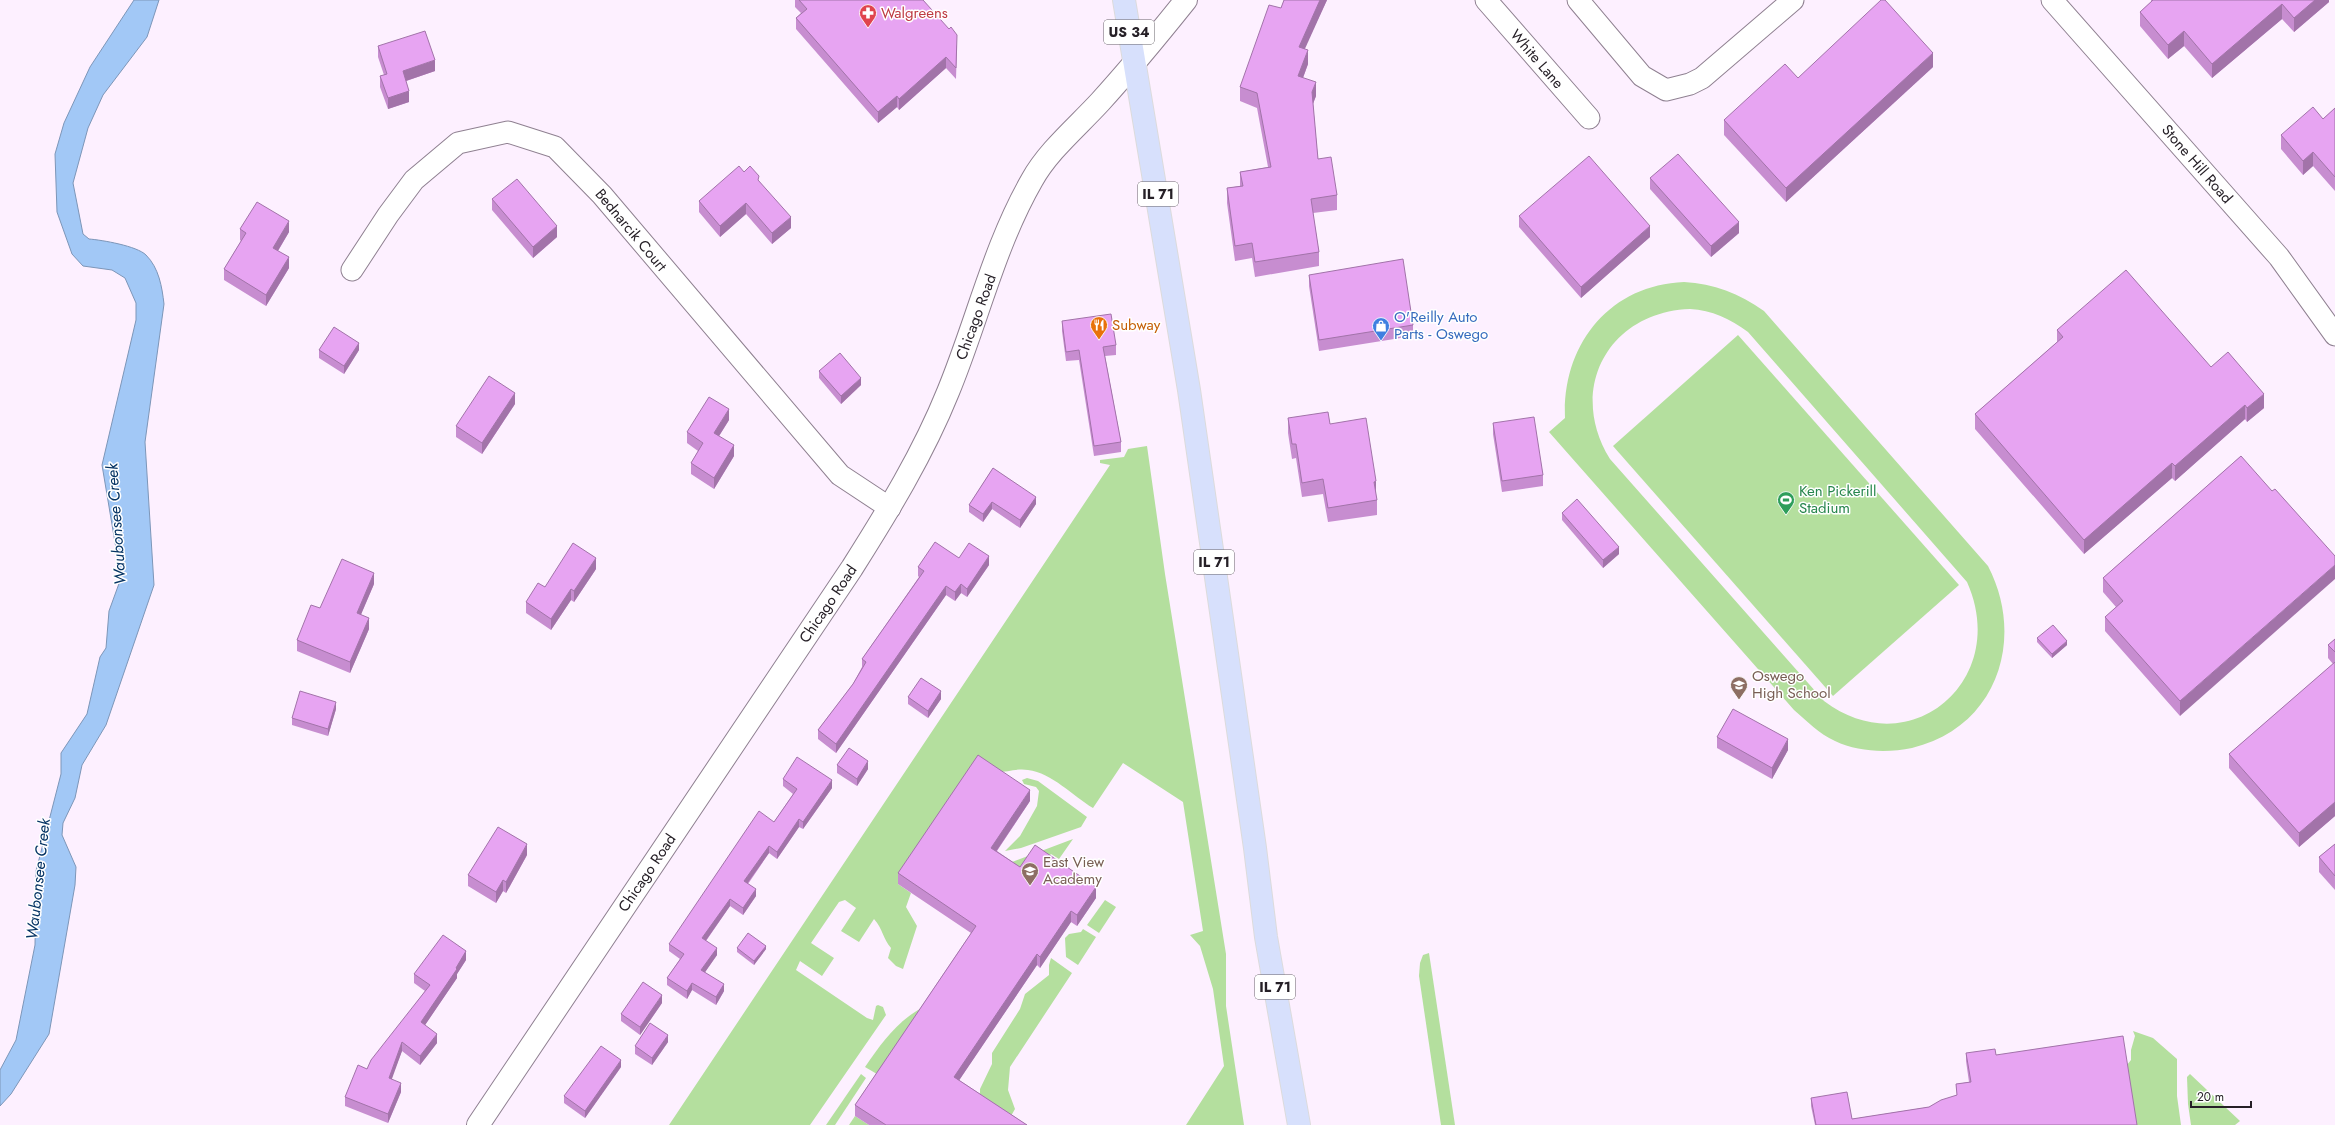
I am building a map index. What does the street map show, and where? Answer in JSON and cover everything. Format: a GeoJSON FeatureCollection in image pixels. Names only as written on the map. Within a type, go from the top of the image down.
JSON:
{"type":"FeatureCollection","features":[{"type":"Feature","properties":{"kind":"main road","name":"US 34"},"geometry":{"type":"LineString","coordinates":[[1124,0],[1134,64]]}},
{"type":"Feature","properties":{"kind":"main road","name":"Chicago Road"},"geometry":{"type":"LineString","coordinates":[[478,1125],[843,581],[890,508],[913,467],[948,393],[1005,237],[1032,178],[1054,150],[1134,64],[1186,0]]}},
{"type":"Feature","properties":{"kind":"main road","name":"IL 71"},"geometry":{"type":"LineString","coordinates":[[1134,64],[1189,390],[1254,840],[1266,937],[1299,1125]]}},
{"type":"Feature","properties":{"kind":"street","name":"White Lane"},"geometry":{"type":"LineString","coordinates":[[1486,0],[1589,118]]}},
{"type":"Feature","properties":{"kind":"street"},"geometry":{"type":"LineString","coordinates":[[1578,0],[1642,76],[1666,90],[1690,84],[1702,78],[1793,0]]}},
{"type":"Feature","properties":{"kind":"street","name":"Stone Hill Road"},"geometry":{"type":"LineString","coordinates":[[2052,0],[2279,258],[2335,335]]}},
{"type":"Feature","properties":{"kind":"street","name":"Bednarcik Court"},"geometry":{"type":"LineString","coordinates":[[352,270],[388,215],[414,180],[458,142],[508,132],[555,147],[602,195],[840,475],[890,508]]}},
{"type":"Feature","properties":{"kind":"green space"},"geometry":{"type":"Polygon","coordinates":[[[1684,282],[1716,287],[1736,294],[1764,311],[1988,566],[1999,594],[2004,622],[2003,650],[1996,677],[1983,701],[1965,721],[1941,737],[1912,748],[1893,751],[1863,749],[1844,745],[1818,731],[1794,710],[1549,432],[1565,418],[1566,391],[1572,366],[1582,344],[1595,324],[1613,307],[1633,294],[1657,286],[1684,282]],[[1690,309],[1661,313],[1637,324],[1617,340],[1603,359],[1595,382],[1593,407],[1598,433],[1610,459],[1824,701],[1857,719],[1889,724],[1919,718],[1944,703],[1964,680],[1975,651],[1977,618],[1967,582],[1748,332],[1720,316],[1690,309]]]}},
{"type":"Feature","properties":{"kind":"green space","name":"Ken Pickerill Stadium"},"geometry":{"type":"Polygon","coordinates":[[[1738,335],[1959,585],[1833,696],[1613,446],[1738,335]]]}},
{"type":"Feature","properties":{"kind":"green space"},"geometry":{"type":"Polygon","coordinates":[[[1147,446],[1165,574],[1226,954],[1226,1006],[1244,1125],[1186,1125],[1224,1066],[1213,989],[1200,946],[1190,935],[1203,931],[1183,802],[1123,763],[1093,808],[1054,780],[1037,772],[1020,769],[997,772],[898,884],[911,893],[906,907],[917,926],[903,969],[896,966],[888,958],[891,948],[874,919],[859,942],[841,931],[856,908],[845,900],[839,902],[811,943],[834,958],[822,976],[800,961],[796,970],[867,1018],[873,1020],[876,1006],[878,1005],[883,1007],[886,1015],[810,1125],[669,1125],[1110,465],[1100,463],[1100,460],[1124,457],[1128,449],[1147,446]]]}},
{"type":"Feature","properties":{"kind":"green space"},"geometry":{"type":"Polygon","coordinates":[[[1027,778],[1038,781],[1087,817],[1081,827],[1021,848],[1005,851],[1020,836],[1037,806],[1039,791],[1036,787],[1024,784],[1022,780],[1027,778]]]}},
{"type":"Feature","properties":{"kind":"green space"},"geometry":{"type":"Polygon","coordinates":[[[1073,839],[1059,859],[1051,854],[1044,862],[1020,878],[1012,862],[1073,839]]]}},
{"type":"Feature","properties":{"kind":"green space"},"geometry":{"type":"Polygon","coordinates":[[[1105,900],[1116,907],[1099,933],[1087,925],[1105,900]]]}},
{"type":"Feature","properties":{"kind":"green space"},"geometry":{"type":"Polygon","coordinates":[[[1083,929],[1096,937],[1078,965],[1066,957],[1065,938],[1069,934],[1081,932],[1083,929]]]}},
{"type":"Feature","properties":{"kind":"green space"},"geometry":{"type":"Polygon","coordinates":[[[1429,953],[1455,1125],[1441,1125],[1419,976],[1420,963],[1423,955],[1429,953]]]}},
{"type":"Feature","properties":{"kind":"green space"},"geometry":{"type":"Polygon","coordinates":[[[1051,958],[1072,973],[1010,1067],[1008,1090],[1015,1109],[1011,1116],[980,1094],[980,1089],[992,1064],[992,1053],[1020,1009],[1025,994],[1049,975],[1051,958]]]}},
{"type":"Feature","properties":{"kind":"green space"},"geometry":{"type":"Polygon","coordinates":[[[925,1006],[882,1077],[865,1067],[891,1032],[907,1018],[925,1006]]]}},
{"type":"Feature","properties":{"kind":"green space"},"geometry":{"type":"Polygon","coordinates":[[[2133,1031],[2153,1038],[2177,1059],[2177,1096],[2181,1125],[2136,1125],[2127,1065],[2131,1060],[2131,1050],[2135,1036],[2133,1031]]]}},
{"type":"Feature","properties":{"kind":"green space"},"geometry":{"type":"Polygon","coordinates":[[[861,1074],[866,1078],[835,1125],[826,1125],[861,1074]]]}},
{"type":"Feature","properties":{"kind":"green space"},"geometry":{"type":"Polygon","coordinates":[[[2190,1074],[2240,1121],[2235,1125],[2191,1125],[2188,1104],[2187,1077],[2190,1074]]]}},
{"type":"Feature","properties":{"kind":"green space"},"geometry":{"type":"Polygon","coordinates":[[[855,1116],[869,1125],[849,1125],[855,1116]]]}},
{"type":"Feature","properties":{"kind":"water","name":"Waubonsee Creek"},"geometry":{"type":"Polygon","coordinates":[[[134,0],[159,0],[147,37],[103,95],[88,128],[73,183],[83,234],[89,239],[119,244],[142,252],[154,266],[161,284],[164,304],[145,442],[154,585],[106,725],[82,765],[75,798],[63,823],[62,835],[76,867],[75,885],[49,1034],[11,1094],[0,1106],[0,1070],[16,1040],[35,945],[36,871],[61,774],[61,753],[87,714],[100,657],[106,648],[109,611],[121,578],[102,465],[136,320],[136,303],[125,278],[112,270],[83,266],[72,254],[57,212],[55,154],[64,123],[90,67],[134,0]]]}},
{"type":"Feature","properties":{"kind":"building"},"geometry":{"type":"Polygon","coordinates":[[[799,0],[923,0],[949,29],[951,27],[957,35],[956,68],[946,57],[899,99],[897,96],[878,112],[796,18],[807,9],[799,0]]]}},
{"type":"Feature","properties":{"kind":"building"},"geometry":{"type":"Polygon","coordinates":[[[1284,0],[1320,0],[1299,47],[1308,50],[1298,76],[1316,82],[1312,92],[1318,159],[1331,157],[1337,195],[1311,199],[1319,252],[1255,262],[1252,243],[1235,246],[1227,188],[1243,186],[1240,172],[1271,167],[1257,93],[1240,87],[1269,5],[1281,8],[1284,0]]]}},
{"type":"Feature","properties":{"kind":"building"},"geometry":{"type":"Polygon","coordinates":[[[1881,0],[1885,0],[1933,53],[1786,188],[1724,120],[1785,64],[1798,78],[1881,0]]]}},
{"type":"Feature","properties":{"kind":"building"},"geometry":{"type":"Polygon","coordinates":[[[2153,0],[2315,0],[2294,18],[2282,4],[2212,64],[2184,31],[2168,45],[2140,12],[2153,0]]]}},
{"type":"Feature","properties":{"kind":"building"},"geometry":{"type":"Polygon","coordinates":[[[425,31],[435,60],[403,71],[409,91],[388,98],[380,76],[387,74],[378,46],[425,31]]]}},
{"type":"Feature","properties":{"kind":"building"},"geometry":{"type":"Polygon","coordinates":[[[2313,107],[2323,119],[2335,108],[2335,177],[2313,152],[2303,161],[2281,135],[2313,107]]]}},
{"type":"Feature","properties":{"kind":"building"},"geometry":{"type":"Polygon","coordinates":[[[1678,154],[1739,222],[1711,246],[1650,178],[1678,154]]]}},
{"type":"Feature","properties":{"kind":"building"},"geometry":{"type":"Polygon","coordinates":[[[1589,156],[1650,226],[1581,287],[1519,216],[1589,156]]]}},
{"type":"Feature","properties":{"kind":"building"},"geometry":{"type":"Polygon","coordinates":[[[739,166],[744,172],[750,166],[759,176],[758,180],[791,217],[772,233],[746,203],[720,226],[699,201],[739,166]]]}},
{"type":"Feature","properties":{"kind":"building"},"geometry":{"type":"Polygon","coordinates":[[[517,179],[557,226],[533,247],[492,199],[517,179]]]}},
{"type":"Feature","properties":{"kind":"building"},"geometry":{"type":"Polygon","coordinates":[[[257,202],[289,221],[273,248],[289,257],[266,295],[224,269],[246,233],[240,229],[257,202]]]}},
{"type":"Feature","properties":{"kind":"building"},"geometry":{"type":"Polygon","coordinates":[[[1403,259],[1413,325],[1319,340],[1309,275],[1403,259]]]}},
{"type":"Feature","properties":{"kind":"building"},"geometry":{"type":"Polygon","coordinates":[[[2126,270],[2211,367],[2228,352],[2264,394],[2247,408],[2245,405],[2175,466],[2172,463],[2084,540],[1975,414],[2063,337],[2057,330],[2126,270]]]}},
{"type":"Feature","properties":{"kind":"building"},"geometry":{"type":"Polygon","coordinates":[[[1111,314],[1116,345],[1103,347],[1121,442],[1094,446],[1079,350],[1066,352],[1062,321],[1111,314]]]}},
{"type":"Feature","properties":{"kind":"building"},"geometry":{"type":"Polygon","coordinates":[[[334,327],[359,343],[344,366],[319,350],[334,327]]]}},
{"type":"Feature","properties":{"kind":"building"},"geometry":{"type":"Polygon","coordinates":[[[840,353],[861,378],[841,396],[819,371],[840,353]]]}},
{"type":"Feature","properties":{"kind":"building"},"geometry":{"type":"Polygon","coordinates":[[[489,376],[515,393],[482,443],[456,426],[489,376]]]}},
{"type":"Feature","properties":{"kind":"building"},"geometry":{"type":"Polygon","coordinates":[[[709,397],[729,409],[714,433],[734,445],[714,478],[691,463],[703,443],[687,432],[709,397]]]}},
{"type":"Feature","properties":{"kind":"building"},"geometry":{"type":"Polygon","coordinates":[[[1328,412],[1330,424],[1366,418],[1376,481],[1374,482],[1377,500],[1328,508],[1323,479],[1302,483],[1296,444],[1292,444],[1288,418],[1328,412]]]}},
{"type":"Feature","properties":{"kind":"building"},"geometry":{"type":"Polygon","coordinates":[[[1534,417],[1543,475],[1502,481],[1493,423],[1534,417]]]}},
{"type":"Feature","properties":{"kind":"building"},"geometry":{"type":"Polygon","coordinates":[[[2241,456],[2272,491],[2275,489],[2335,556],[2335,565],[2180,701],[2105,617],[2123,601],[2103,578],[2241,456]]]}},
{"type":"Feature","properties":{"kind":"building"},"geometry":{"type":"Polygon","coordinates":[[[993,468],[1036,497],[1020,520],[992,502],[983,514],[969,505],[993,468]]]}},
{"type":"Feature","properties":{"kind":"building"},"geometry":{"type":"Polygon","coordinates":[[[1577,499],[1619,547],[1603,560],[1562,513],[1577,499]]]}},
{"type":"Feature","properties":{"kind":"building"},"geometry":{"type":"Polygon","coordinates":[[[935,542],[959,558],[969,543],[989,556],[967,589],[961,584],[955,592],[946,586],[836,744],[818,730],[853,684],[866,662],[862,659],[924,571],[918,567],[935,542]]]}},
{"type":"Feature","properties":{"kind":"building"},"geometry":{"type":"Polygon","coordinates":[[[573,543],[596,558],[574,591],[571,589],[551,619],[526,602],[538,583],[545,587],[573,543]]]}},
{"type":"Feature","properties":{"kind":"building"},"geometry":{"type":"Polygon","coordinates":[[[342,559],[374,573],[357,613],[369,618],[350,662],[297,640],[311,605],[320,608],[342,559]]]}},
{"type":"Feature","properties":{"kind":"building"},"geometry":{"type":"Polygon","coordinates":[[[2053,625],[2067,641],[2052,654],[2037,638],[2053,625]]]}},
{"type":"Feature","properties":{"kind":"building"},"geometry":{"type":"Polygon","coordinates":[[[2335,639],[2335,652],[2328,645],[2335,639]]]}},
{"type":"Feature","properties":{"kind":"building"},"geometry":{"type":"Polygon","coordinates":[[[2335,662],[2335,802],[2299,833],[2229,754],[2335,662]]]}},
{"type":"Feature","properties":{"kind":"building"},"geometry":{"type":"Polygon","coordinates":[[[921,678],[941,691],[928,711],[908,697],[921,678]]]}},
{"type":"Feature","properties":{"kind":"building"},"geometry":{"type":"Polygon","coordinates":[[[300,691],[336,702],[328,729],[292,718],[300,691]]]}},
{"type":"Feature","properties":{"kind":"building"},"geometry":{"type":"Polygon","coordinates":[[[1733,709],[1788,739],[1772,768],[1717,737],[1733,709]]]}},
{"type":"Feature","properties":{"kind":"building"},"geometry":{"type":"Polygon","coordinates":[[[849,748],[868,761],[857,779],[837,765],[849,748]]]}},
{"type":"Feature","properties":{"kind":"building"},"geometry":{"type":"Polygon","coordinates":[[[978,755],[1030,790],[991,848],[1020,867],[1035,845],[1096,887],[1077,915],[1071,911],[1040,957],[1037,954],[954,1077],[1027,1125],[886,1125],[855,1105],[976,926],[898,873],[978,755]]]}},
{"type":"Feature","properties":{"kind":"building"},"geometry":{"type":"Polygon","coordinates":[[[797,757],[832,780],[803,822],[799,819],[777,852],[769,846],[744,881],[756,889],[743,908],[730,899],[702,938],[717,948],[701,970],[724,984],[716,997],[692,983],[687,991],[667,978],[684,954],[669,944],[759,811],[774,822],[797,789],[783,779],[797,757]]]}},
{"type":"Feature","properties":{"kind":"building"},"geometry":{"type":"Polygon","coordinates":[[[498,827],[527,844],[506,882],[503,880],[496,892],[468,875],[498,827]]]}},
{"type":"Feature","properties":{"kind":"building"},"geometry":{"type":"Polygon","coordinates":[[[2335,844],[2335,876],[2319,857],[2335,844]]]}},
{"type":"Feature","properties":{"kind":"building"},"geometry":{"type":"Polygon","coordinates":[[[748,933],[766,946],[754,961],[737,948],[748,933]]]}},
{"type":"Feature","properties":{"kind":"building"},"geometry":{"type":"Polygon","coordinates":[[[443,935],[466,951],[456,968],[457,969],[421,1022],[437,1034],[420,1056],[402,1042],[389,1078],[401,1083],[388,1114],[345,1097],[358,1065],[367,1069],[371,1060],[430,985],[414,974],[443,935]]]}},
{"type":"Feature","properties":{"kind":"building"},"geometry":{"type":"Polygon","coordinates":[[[643,982],[662,995],[640,1027],[621,1014],[643,982]]]}},
{"type":"Feature","properties":{"kind":"building"},"geometry":{"type":"Polygon","coordinates":[[[650,1023],[668,1035],[652,1058],[635,1046],[650,1023]]]}},
{"type":"Feature","properties":{"kind":"building"},"geometry":{"type":"Polygon","coordinates":[[[2123,1036],[2137,1125],[1816,1125],[1811,1098],[1847,1092],[1852,1119],[1929,1107],[1941,1100],[1957,1095],[1956,1084],[1971,1082],[1966,1053],[1995,1049],[1996,1055],[2123,1036]]]}},
{"type":"Feature","properties":{"kind":"building"},"geometry":{"type":"Polygon","coordinates":[[[601,1046],[621,1060],[585,1111],[564,1096],[601,1046]]]}},
{"type":"Feature","properties":{"kind":"place","name":"Walgreens"},"geometry":{"type":"Point","coordinates":[868,28]}},
{"type":"Feature","properties":{"kind":"place","name":"Subway"},"geometry":{"type":"Point","coordinates":[1099,340]}},
{"type":"Feature","properties":{"kind":"place","name":"O'Reilly Auto Parts - Oswego"},"geometry":{"type":"Point","coordinates":[1381,341]}},
{"type":"Feature","properties":{"kind":"place","name":"Ken Pickerill Stadium"},"geometry":{"type":"Point","coordinates":[1786,515]}},
{"type":"Feature","properties":{"kind":"place","name":"Oswego High School"},"geometry":{"type":"Point","coordinates":[1739,700]}},
{"type":"Feature","properties":{"kind":"place","name":"East View Academy"},"geometry":{"type":"Point","coordinates":[1030,886]}}]}
